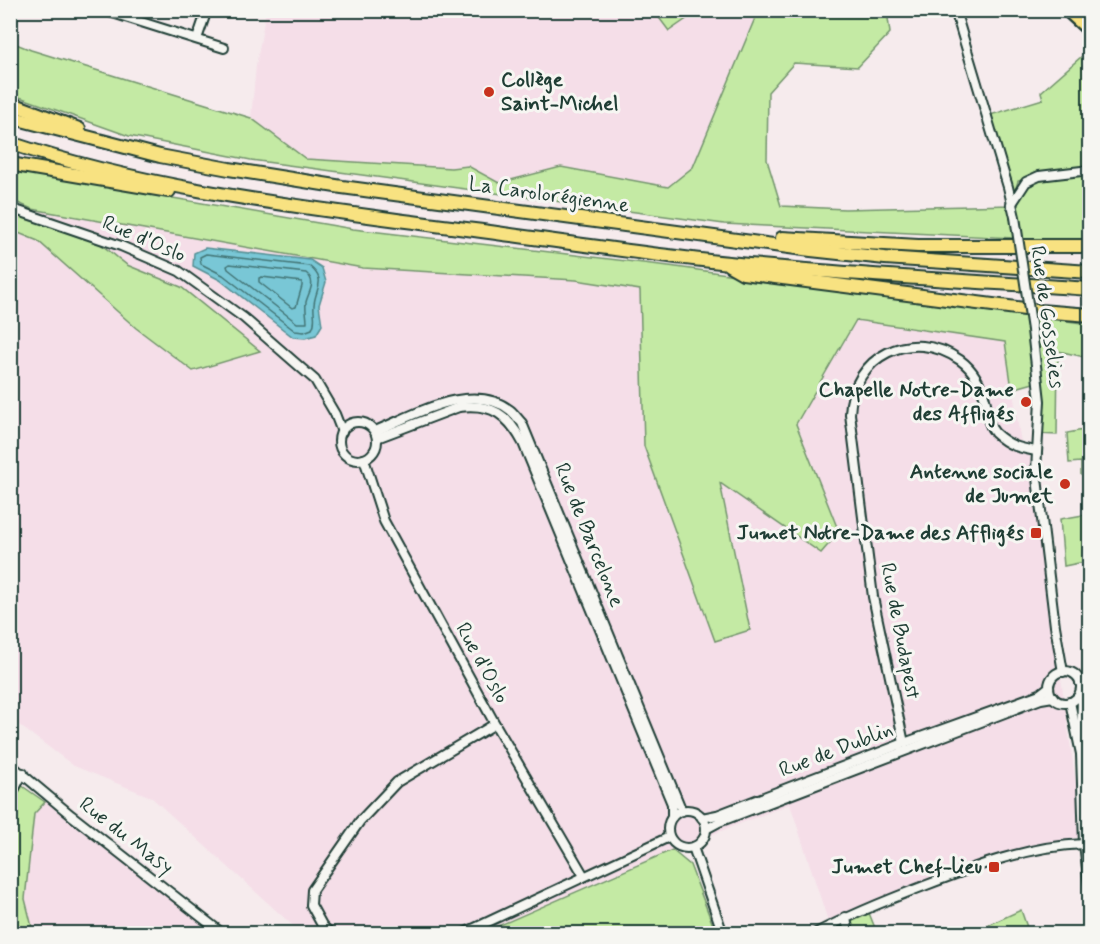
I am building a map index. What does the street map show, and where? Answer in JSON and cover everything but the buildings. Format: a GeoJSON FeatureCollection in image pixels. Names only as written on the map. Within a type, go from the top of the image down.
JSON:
{"type":"FeatureCollection","features":[{"type":"Feature","properties":{"kind":"highway"},"geometry":{"type":"LineString","coordinates":[[10,103],[77,128],[91,139]]}},
{"type":"Feature","properties":{"kind":"highway","name":"La Carolorégienne"},"geometry":{"type":"LineString","coordinates":[[10,117],[160,156],[262,175],[885,258],[1089,272]]}},
{"type":"Feature","properties":{"kind":"highway","name":"La Carolorégienne"},"geometry":{"type":"LineString","coordinates":[[10,143],[92,166],[232,195],[333,211],[725,262],[883,276],[1089,289]]}},
{"type":"Feature","properties":{"kind":"highway"},"geometry":{"type":"LineString","coordinates":[[10,164],[207,198],[232,195]]}},
{"type":"Feature","properties":{"kind":"highway"},"geometry":{"type":"LineString","coordinates":[[759,243],[780,238],[918,246],[1089,246]]}},
{"type":"Feature","properties":{"kind":"highway"},"geometry":{"type":"LineString","coordinates":[[725,262],[743,273],[1040,311],[1089,315]]}},
{"type":"Feature","properties":{"kind":"main road"},"geometry":{"type":"LineString","coordinates":[[1066,10],[1089,32]]}},
{"type":"Feature","properties":{"kind":"main road"},"geometry":{"type":"LineString","coordinates":[[1084,10],[1089,16]]}},
{"type":"Feature","properties":{"kind":"street"},"geometry":{"type":"LineString","coordinates":[[103,10],[224,48]]}},
{"type":"Feature","properties":{"kind":"street"},"geometry":{"type":"LineString","coordinates":[[197,39],[207,10]]}},
{"type":"Feature","properties":{"kind":"street","name":"Rue de Gosselies"},"geometry":{"type":"LineString","coordinates":[[955,10],[1008,187],[1014,217],[1032,330],[1040,401],[1036,470],[1055,626],[1063,672]]}},
{"type":"Feature","properties":{"kind":"street"},"geometry":{"type":"LineString","coordinates":[[1011,205],[1026,182],[1040,176],[1089,170]]}},
{"type":"Feature","properties":{"kind":"street","name":"Rue d'Oslo"},"geometry":{"type":"LineString","coordinates":[[10,208],[121,246],[179,271],[244,318],[315,380],[335,414],[342,432]]}},
{"type":"Feature","properties":{"kind":"street","name":"Rue de Budapest"},"geometry":{"type":"LineString","coordinates":[[904,743],[869,572],[850,414],[851,398],[856,384],[866,368],[881,356],[898,349],[916,346],[935,348],[963,362],[978,379],[986,403],[988,422],[994,432],[1013,446],[1036,451]]}},
{"type":"Feature","properties":{"kind":"street","name":"Rue de Barcelone"},"geometry":{"type":"LineString","coordinates":[[376,435],[459,398],[492,401],[509,410],[522,423],[682,811]]}},
{"type":"Feature","properties":{"kind":"street","name":"Rue de Barcelone"},"geometry":{"type":"LineString","coordinates":[[376,435],[459,406],[474,405],[489,408],[505,416],[515,428],[672,804],[672,817]]}},
{"type":"Feature","properties":{"kind":"street"},"geometry":{"type":"LineString","coordinates":[[358,422],[370,426],[376,435],[375,451],[364,459],[358,460],[346,456],[340,445],[342,432],[346,427],[358,422]]}},
{"type":"Feature","properties":{"kind":"street","name":"Rue d'Oslo"},"geometry":{"type":"LineString","coordinates":[[364,459],[384,521],[495,724],[584,876]]}},
{"type":"Feature","properties":{"kind":"street"},"geometry":{"type":"LineString","coordinates":[[1080,693],[1070,702],[1060,703],[1053,697],[1049,687],[1052,679],[1063,672],[1076,675],[1080,682],[1084,844],[1089,893]]}},
{"type":"Feature","properties":{"kind":"street"},"geometry":{"type":"LineString","coordinates":[[1080,682],[1089,679]]}},
{"type":"Feature","properties":{"kind":"street","name":"Rue de Dublin"},"geometry":{"type":"LineString","coordinates":[[702,818],[717,815],[904,743],[1040,694],[1049,687]]}},
{"type":"Feature","properties":{"kind":"street","name":"Rue de Dublin"},"geometry":{"type":"LineString","coordinates":[[706,829],[718,822],[896,753],[1041,699],[1053,697]]}},
{"type":"Feature","properties":{"kind":"street"},"geometry":{"type":"LineString","coordinates":[[1070,702],[1081,754]]}},
{"type":"Feature","properties":{"kind":"street"},"geometry":{"type":"LineString","coordinates":[[331,933],[322,925],[311,905],[312,890],[360,821],[397,782],[495,724]]}},
{"type":"Feature","properties":{"kind":"street","name":"Rue du Masy"},"geometry":{"type":"LineString","coordinates":[[10,764],[70,816],[223,933]]}},
{"type":"Feature","properties":{"kind":"street"},"geometry":{"type":"LineString","coordinates":[[10,798],[23,773]]}},
{"type":"Feature","properties":{"kind":"street"},"geometry":{"type":"LineString","coordinates":[[682,811],[693,811],[702,818],[706,829],[702,840],[693,847],[677,845],[669,837],[668,826],[672,817],[682,811]]}},
{"type":"Feature","properties":{"kind":"street"},"geometry":{"type":"LineString","coordinates":[[462,933],[669,837]]}},
{"type":"Feature","properties":{"kind":"street"},"geometry":{"type":"LineString","coordinates":[[814,933],[941,879],[1007,856],[1056,846],[1084,844]]}},
{"type":"Feature","properties":{"kind":"street"},"geometry":{"type":"LineString","coordinates":[[693,847],[723,933]]}},
{"type":"Feature","properties":{"kind":"street"},"geometry":{"type":"LineString","coordinates":[[845,918],[850,933]]}},
{"type":"Feature","properties":{"kind":"shaded area","name":"Collège Saint-Michel"},"geometry":{"type":"Polygon","coordinates":[[[266,11],[758,11],[693,167],[668,187],[561,167],[499,183],[468,166],[451,168],[306,159],[251,118],[256,66],[266,11]]]}},
{"type":"Feature","properties":{"kind":"shaded area"},"geometry":{"type":"Polygon","coordinates":[[[32,209],[363,268],[576,280],[1005,342],[1021,443],[1030,457],[1083,835],[828,921],[790,804],[647,860],[482,933],[301,933],[151,797],[74,766],[11,719],[10,224],[32,209]]]}},
{"type":"Feature","properties":{"kind":"shaded area"},"geometry":{"type":"Polygon","coordinates":[[[49,797],[113,854],[223,933],[26,933],[32,927],[25,899],[34,814],[49,797]]]}},
{"type":"Feature","properties":{"kind":"green space"},"geometry":{"type":"Polygon","coordinates":[[[654,11],[698,11],[669,31],[654,11]]]}},
{"type":"Feature","properties":{"kind":"green space"},"geometry":{"type":"Polygon","coordinates":[[[758,11],[887,11],[890,33],[858,67],[794,63],[768,92],[767,160],[781,206],[845,209],[1011,205],[1014,238],[724,224],[251,160],[129,136],[11,94],[11,45],[14,43],[251,118],[306,159],[451,168],[468,166],[499,183],[561,167],[668,187],[693,167],[758,11]]]}},
{"type":"Feature","properties":{"kind":"green space"},"geometry":{"type":"Polygon","coordinates":[[[1089,50],[1089,166],[1062,169],[1018,181],[1012,200],[987,116],[1043,99],[1041,92],[1089,50]]]}},
{"type":"Feature","properties":{"kind":"green space"},"geometry":{"type":"Polygon","coordinates":[[[10,170],[353,229],[669,266],[1089,324],[1089,358],[1058,351],[1057,435],[1038,434],[1037,382],[1012,389],[1005,342],[856,320],[796,424],[839,532],[821,553],[720,483],[750,630],[715,641],[644,446],[640,290],[576,280],[363,268],[32,209],[11,200],[10,170]]]}},
{"type":"Feature","properties":{"kind":"green space"},"geometry":{"type":"Polygon","coordinates":[[[1089,174],[1089,243],[1024,243],[1017,206],[1026,182],[1089,174]]]}},
{"type":"Feature","properties":{"kind":"green space"},"geometry":{"type":"Polygon","coordinates":[[[10,210],[98,242],[127,265],[181,287],[260,351],[193,371],[136,328],[38,241],[11,230],[10,210]]]}},
{"type":"Feature","properties":{"kind":"green space"},"geometry":{"type":"Polygon","coordinates":[[[1089,429],[1089,474],[1081,475],[1081,462],[1069,463],[1067,433],[1089,429]]]}},
{"type":"Feature","properties":{"kind":"green space"},"geometry":{"type":"Polygon","coordinates":[[[1089,514],[1089,561],[1064,566],[1060,519],[1089,514]]]}},
{"type":"Feature","properties":{"kind":"green space"},"geometry":{"type":"Polygon","coordinates":[[[18,783],[45,802],[34,814],[25,899],[32,927],[26,933],[11,933],[10,798],[18,783]]]}},
{"type":"Feature","properties":{"kind":"green space"},"geometry":{"type":"Polygon","coordinates":[[[672,850],[690,865],[716,933],[482,933],[672,850]]]}},
{"type":"Feature","properties":{"kind":"green space"},"geometry":{"type":"Polygon","coordinates":[[[867,908],[877,933],[822,933],[867,908]]]}},
{"type":"Feature","properties":{"kind":"green space"},"geometry":{"type":"Polygon","coordinates":[[[1021,910],[1029,933],[971,933],[1021,910]]]}},
{"type":"Feature","properties":{"kind":"water"},"geometry":{"type":"Polygon","coordinates":[[[205,248],[310,260],[322,268],[326,282],[319,305],[322,325],[316,335],[305,338],[293,337],[220,280],[193,266],[194,253],[205,248]]]}},
{"type":"Feature","properties":{"kind":"tram line"},"geometry":{"type":"LineString","coordinates":[[1074,10],[1090,25]]}},
{"type":"Feature","properties":{"kind":"place","name":"Collège Saint-Michel"},"geometry":{"type":"Point","coordinates":[489,92]}},
{"type":"Feature","properties":{"kind":"place","name":"Chapelle Notre-Dame des Affligés"},"geometry":{"type":"Point","coordinates":[1026,402]}},
{"type":"Feature","properties":{"kind":"place","name":"Antenne sociale de Jumet"},"geometry":{"type":"Point","coordinates":[1065,484]}},
{"type":"Feature","properties":{"kind":"place","name":"Jumet Notre-Dame des Affligés"},"geometry":{"type":"Point","coordinates":[1036,533]}},
{"type":"Feature","properties":{"kind":"place","name":"Jumet Chef-lieu"},"geometry":{"type":"Point","coordinates":[994,867]}}]}
